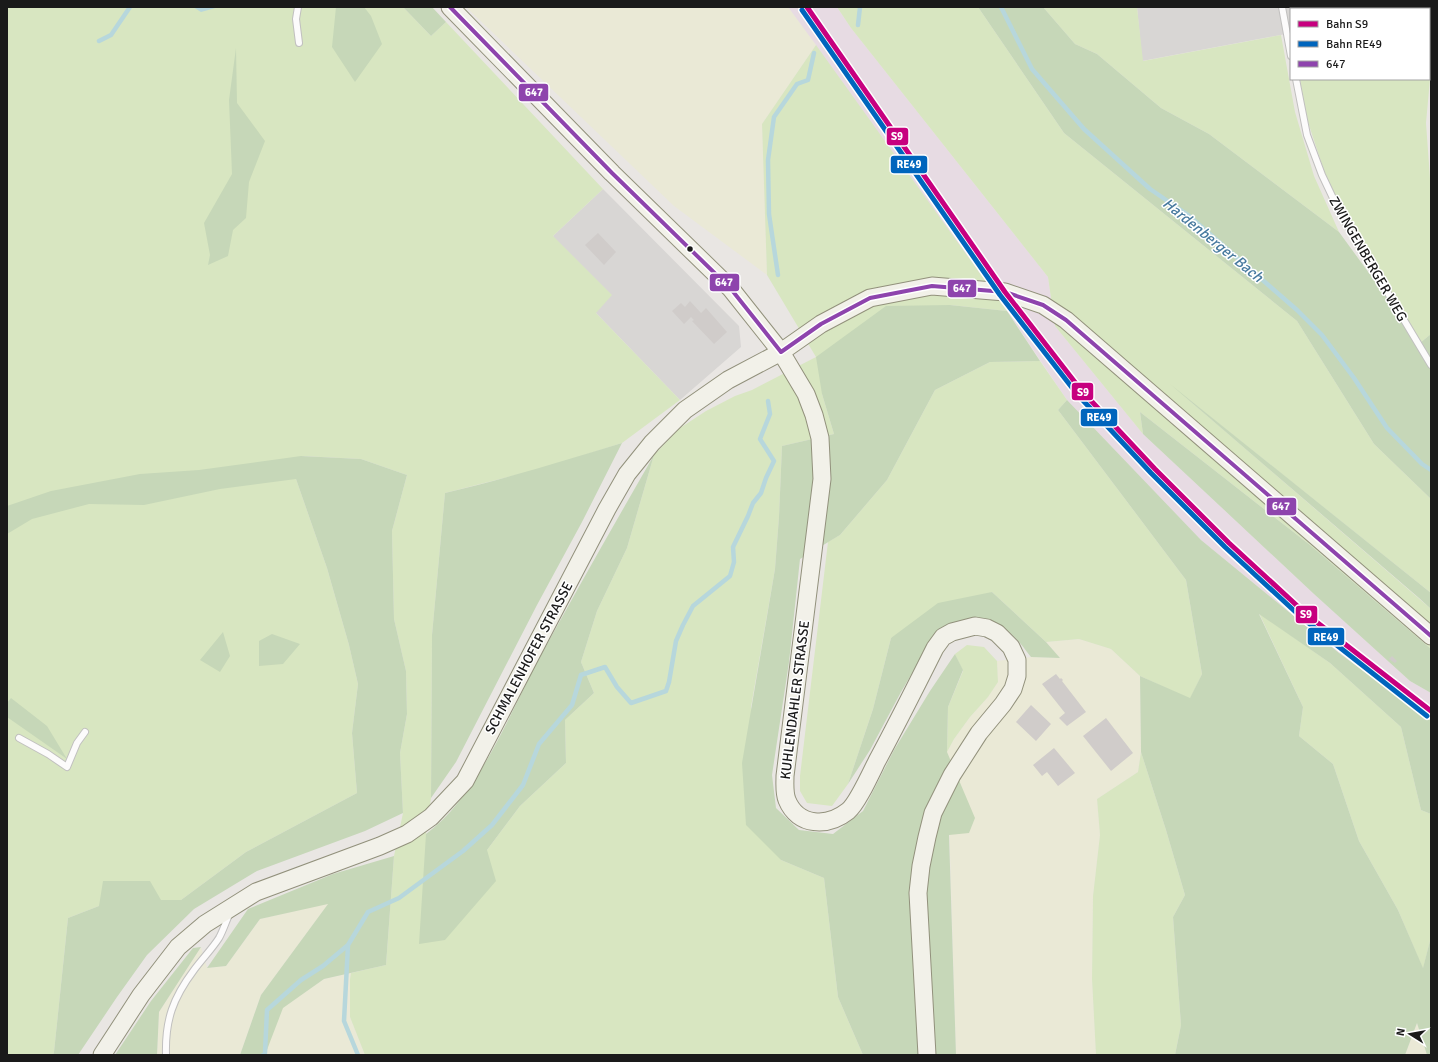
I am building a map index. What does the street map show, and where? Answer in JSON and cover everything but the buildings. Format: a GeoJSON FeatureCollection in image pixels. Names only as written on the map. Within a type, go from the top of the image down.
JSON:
{"type":"FeatureCollection","features":[{"type":"Feature","properties":{"kind":"main road","name":"KUHLENDAHLER STRASSE"},"geometry":{"type":"LineString","coordinates":[[450,7],[612,173],[731,289],[781,352],[806,394],[814,415],[820,438],[822,479],[785,776],[787,801],[794,810],[801,817],[809,821],[820,822],[838,818],[850,810],[867,782],[935,648],[943,637],[952,632],[975,626],[987,628],[997,633],[1011,647],[1017,660],[1017,676],[1013,689],[959,762],[933,814],[927,837],[921,866],[918,893],[927,1055]]}},
{"type":"Feature","properties":{"kind":"main road","name":"SCHMALENHOFER STRASSE"},"geometry":{"type":"LineString","coordinates":[[102,1055],[141,995],[178,947],[205,924],[256,892],[380,846],[407,834],[431,817],[465,781],[607,508],[627,474],[652,443],[685,410],[728,380],[781,352],[821,324],[870,298],[932,286],[1005,292],[1043,305],[1066,320],[1431,636]]}},
{"type":"Feature","properties":{"kind":"lane"},"geometry":{"type":"LineString","coordinates":[[298,7],[296,19],[299,43]]}},
{"type":"Feature","properties":{"kind":"lane"},"geometry":{"type":"LineString","coordinates":[[1282,7],[1290,51]]}},
{"type":"Feature","properties":{"kind":"lane","name":"ZWINGENBERGER WEG"},"geometry":{"type":"LineString","coordinates":[[1296,80],[1307,134],[1322,175],[1341,215],[1431,365]]}},
{"type":"Feature","properties":{"kind":"lane"},"geometry":{"type":"LineString","coordinates":[[19,738],[48,754],[67,767],[77,743],[85,732]]}},
{"type":"Feature","properties":{"kind":"lane"},"geometry":{"type":"LineString","coordinates":[[166,1055],[165,1036],[169,1015],[177,996],[219,938],[233,906]]}},
{"type":"Feature","properties":{"kind":"shaded area"},"geometry":{"type":"Polygon","coordinates":[[[788,7],[837,7],[851,28],[1048,277],[1055,326],[1143,434],[1314,594],[1410,681],[1431,693],[1431,721],[1339,653],[1201,540],[1067,400],[1007,311],[788,7]]]}},
{"type":"Feature","properties":{"kind":"shaded area"},"geometry":{"type":"Polygon","coordinates":[[[1137,7],[1431,7],[1431,9],[1290,8],[1290,33],[1142,61],[1137,7]]]}},
{"type":"Feature","properties":{"kind":"shaded area"},"geometry":{"type":"Polygon","coordinates":[[[603,189],[739,326],[741,347],[680,400],[596,313],[553,236],[603,189]]]}},
{"type":"Feature","properties":{"kind":"green space"},"geometry":{"type":"Polygon","coordinates":[[[7,7],[403,7],[431,36],[446,22],[603,189],[553,236],[612,295],[596,313],[680,400],[622,443],[544,468],[445,493],[432,635],[431,798],[426,834],[487,850],[520,806],[566,763],[565,720],[594,693],[581,662],[597,611],[627,548],[654,455],[680,428],[706,411],[735,396],[752,390],[816,357],[767,275],[762,124],[816,45],[1007,311],[950,305],[822,394],[834,434],[782,446],[775,569],[751,707],[781,860],[824,878],[838,997],[863,1055],[365,1055],[350,1017],[350,979],[351,973],[386,965],[394,856],[403,813],[400,753],[407,714],[406,671],[394,619],[392,531],[407,475],[361,459],[302,456],[296,479],[327,568],[349,645],[358,684],[352,733],[357,793],[246,852],[181,900],[161,900],[99,906],[68,918],[53,1055],[7,1055],[7,7]]]}},
{"type":"Feature","properties":{"kind":"green space"},"geometry":{"type":"Polygon","coordinates":[[[336,7],[364,7],[371,16],[382,44],[355,82],[332,47],[336,7]]]}},
{"type":"Feature","properties":{"kind":"green space"},"geometry":{"type":"Polygon","coordinates":[[[403,7],[432,7],[446,22],[431,36],[403,7]]]}},
{"type":"Feature","properties":{"kind":"green space"},"geometry":{"type":"Polygon","coordinates":[[[466,7],[788,7],[816,45],[762,124],[767,275],[674,206],[466,7]]]}},
{"type":"Feature","properties":{"kind":"green space"},"geometry":{"type":"Polygon","coordinates":[[[837,7],[978,7],[1064,133],[1297,321],[1374,444],[1431,499],[1431,593],[1183,395],[1431,609],[1431,649],[1310,545],[1140,412],[1143,434],[1055,326],[1048,277],[851,28],[837,7]]]}},
{"type":"Feature","properties":{"kind":"green space"},"geometry":{"type":"Polygon","coordinates":[[[978,7],[1043,7],[1075,44],[1097,54],[1161,108],[1209,134],[1339,232],[1420,343],[1431,334],[1431,499],[1374,444],[1297,321],[1064,133],[978,7]]]}},
{"type":"Feature","properties":{"kind":"green space"},"geometry":{"type":"Polygon","coordinates":[[[1043,7],[1137,7],[1143,61],[1281,35],[1295,112],[1314,176],[1339,232],[1209,134],[1161,108],[1097,54],[1075,44],[1043,7]]]}},
{"type":"Feature","properties":{"kind":"green space"},"geometry":{"type":"Polygon","coordinates":[[[1430,9],[1431,9],[1430,79],[1430,9]]]}},
{"type":"Feature","properties":{"kind":"green space"},"geometry":{"type":"Polygon","coordinates":[[[236,48],[237,103],[265,141],[249,182],[246,218],[233,230],[228,256],[208,265],[210,255],[204,223],[232,174],[229,100],[236,48]]]}},
{"type":"Feature","properties":{"kind":"green space"},"geometry":{"type":"Polygon","coordinates":[[[1300,80],[1430,80],[1426,123],[1431,192],[1431,334],[1420,343],[1328,183],[1305,113],[1300,80]]]}},
{"type":"Feature","properties":{"kind":"green space"},"geometry":{"type":"Polygon","coordinates":[[[950,305],[1007,311],[1040,361],[990,362],[935,390],[887,480],[840,535],[800,559],[789,662],[772,775],[776,808],[799,830],[833,834],[863,811],[894,750],[930,691],[955,654],[963,670],[948,707],[947,752],[975,818],[969,833],[949,835],[956,1055],[863,1055],[838,997],[824,878],[781,860],[746,825],[742,763],[775,569],[782,446],[834,434],[822,394],[816,357],[886,306],[950,305]]]}},
{"type":"Feature","properties":{"kind":"green space"},"geometry":{"type":"Polygon","coordinates":[[[1040,361],[1067,400],[1058,410],[1186,580],[1202,674],[1190,699],[1140,676],[1111,649],[1079,639],[1046,642],[992,592],[891,638],[873,709],[848,784],[832,806],[807,803],[800,791],[800,776],[828,542],[840,535],[887,480],[935,390],[990,362],[1040,361]]]}},
{"type":"Feature","properties":{"kind":"green space"},"geometry":{"type":"Polygon","coordinates":[[[1170,384],[1431,593],[1431,609],[1419,598],[1170,384]]]}},
{"type":"Feature","properties":{"kind":"green space"},"geometry":{"type":"Polygon","coordinates":[[[1067,400],[1201,540],[1339,653],[1431,721],[1431,814],[1421,810],[1401,727],[1330,663],[1259,614],[1303,707],[1299,736],[1333,764],[1359,841],[1398,910],[1423,968],[1431,937],[1431,1055],[1427,1055],[1417,1023],[1405,1055],[1175,1055],[1181,1025],[1173,917],[1185,895],[1141,752],[1140,676],[1190,698],[1202,674],[1186,580],[1058,410],[1067,400]]]}},
{"type":"Feature","properties":{"kind":"green space"},"geometry":{"type":"Polygon","coordinates":[[[1140,412],[1310,545],[1431,649],[1431,693],[1410,681],[1314,594],[1143,434],[1140,412]]]}},
{"type":"Feature","properties":{"kind":"green space"},"geometry":{"type":"Polygon","coordinates":[[[622,443],[456,762],[431,798],[432,635],[445,493],[512,476],[622,443]]]}},
{"type":"Feature","properties":{"kind":"green space"},"geometry":{"type":"Polygon","coordinates":[[[654,455],[627,548],[597,611],[581,662],[594,693],[565,720],[566,763],[520,806],[487,850],[496,881],[445,940],[419,944],[426,834],[445,817],[462,798],[478,775],[492,751],[541,655],[654,455]]]}},
{"type":"Feature","properties":{"kind":"green space"},"geometry":{"type":"Polygon","coordinates":[[[301,456],[361,459],[407,475],[392,531],[394,619],[406,671],[407,714],[400,753],[403,813],[365,831],[257,871],[194,909],[147,955],[78,1055],[53,1055],[68,918],[99,906],[103,881],[150,881],[161,900],[181,900],[246,852],[357,793],[352,733],[358,684],[349,645],[327,568],[296,479],[220,489],[144,505],[89,504],[32,519],[7,534],[7,506],[51,491],[140,474],[199,470],[301,456]]]}},
{"type":"Feature","properties":{"kind":"green space"},"geometry":{"type":"Polygon","coordinates":[[[992,592],[1046,642],[1060,658],[1031,657],[1012,634],[1007,630],[987,621],[928,646],[870,750],[848,784],[873,709],[891,638],[938,603],[992,592]]]}},
{"type":"Feature","properties":{"kind":"green space"},"geometry":{"type":"Polygon","coordinates":[[[1259,613],[1330,663],[1401,727],[1421,810],[1431,814],[1431,937],[1423,969],[1398,910],[1359,841],[1333,764],[1299,736],[1303,707],[1259,613]]]}},
{"type":"Feature","properties":{"kind":"green space"},"geometry":{"type":"Polygon","coordinates":[[[223,632],[230,656],[220,672],[200,660],[223,632]]]}},
{"type":"Feature","properties":{"kind":"green space"},"geometry":{"type":"Polygon","coordinates":[[[272,634],[300,644],[283,664],[259,666],[259,641],[272,634]]]}},
{"type":"Feature","properties":{"kind":"green space"},"geometry":{"type":"Polygon","coordinates":[[[1079,639],[1111,649],[1140,676],[1141,752],[1138,772],[1097,799],[1100,835],[1093,896],[1092,979],[1096,1055],[956,1055],[947,752],[954,739],[970,717],[988,697],[998,682],[997,661],[1031,657],[1060,658],[1046,642],[1079,639]]]}},
{"type":"Feature","properties":{"kind":"green space"},"geometry":{"type":"Polygon","coordinates":[[[967,645],[984,647],[997,661],[998,682],[988,697],[970,717],[954,739],[947,752],[948,707],[963,671],[955,654],[967,645]]]}},
{"type":"Feature","properties":{"kind":"green space"},"geometry":{"type":"Polygon","coordinates":[[[11,698],[47,726],[67,759],[7,717],[7,703],[11,698]]]}},
{"type":"Feature","properties":{"kind":"green space"},"geometry":{"type":"Polygon","coordinates":[[[1141,752],[1185,895],[1173,917],[1181,1025],[1175,1055],[1096,1055],[1092,979],[1093,896],[1100,835],[1097,799],[1138,772],[1141,752]]]}},
{"type":"Feature","properties":{"kind":"green space"},"geometry":{"type":"Polygon","coordinates":[[[394,856],[386,965],[324,979],[283,1008],[265,1055],[240,1055],[261,995],[328,904],[260,919],[226,966],[207,968],[248,909],[333,874],[394,856]]]}},
{"type":"Feature","properties":{"kind":"green space"},"geometry":{"type":"Polygon","coordinates":[[[329,903],[261,995],[240,1055],[157,1055],[159,1012],[201,947],[207,968],[226,966],[260,919],[329,903]]]}},
{"type":"Feature","properties":{"kind":"green space"},"geometry":{"type":"Polygon","coordinates":[[[201,947],[159,1012],[157,1055],[115,1055],[151,1001],[193,948],[201,947]]]}},
{"type":"Feature","properties":{"kind":"green space"},"geometry":{"type":"Polygon","coordinates":[[[351,973],[350,1017],[365,1055],[265,1055],[282,1008],[324,979],[351,973]]]}},
{"type":"Feature","properties":{"kind":"green space"},"geometry":{"type":"Polygon","coordinates":[[[1417,1023],[1427,1055],[1405,1055],[1417,1023]]]}},
{"type":"Feature","properties":{"kind":"water"},"geometry":{"type":"Polygon","coordinates":[[[193,7],[219,7],[201,12],[193,7]]]}},
{"type":"Feature","properties":{"kind":"waterway"},"geometry":{"type":"LineString","coordinates":[[99,41],[111,35],[130,7]]}},
{"type":"Feature","properties":{"kind":"waterway"},"geometry":{"type":"LineString","coordinates":[[858,25],[860,7]]}},
{"type":"Feature","properties":{"kind":"waterway","name":"Hardenberger Bach"},"geometry":{"type":"LineString","coordinates":[[1001,7],[1032,69],[1084,129],[1150,189],[1188,215],[1297,310],[1322,335],[1354,378],[1387,428],[1422,464],[1431,470]]}},
{"type":"Feature","properties":{"kind":"waterway"},"geometry":{"type":"LineString","coordinates":[[778,275],[769,214],[768,160],[774,117],[797,84],[808,80],[814,53]]}},
{"type":"Feature","properties":{"kind":"waterway"},"geometry":{"type":"LineString","coordinates":[[263,1055],[265,1053],[267,1010],[301,980],[323,966],[348,945],[368,912],[399,898],[463,851],[492,825],[523,785],[539,744],[572,705],[581,675],[605,667],[617,687],[631,703],[666,691],[676,641],[683,625],[693,606],[730,576],[734,562],[733,547],[753,503],[761,493],[774,461],[760,439],[770,414],[768,401]]}},
{"type":"Feature","properties":{"kind":"waterway"},"geometry":{"type":"LineString","coordinates":[[348,945],[344,1021],[358,1055]]}},
{"type":"Feature","properties":{"kind":"rail line","name":"S9"},"geometry":{"type":"LineString","coordinates":[[807,7],[1005,292],[1081,390],[1155,469],[1229,543],[1305,613],[1431,711]]}},
{"type":"Feature","properties":{"kind":"rail line","name":"RE49"},"geometry":{"type":"LineString","coordinates":[[802,10],[1000,295],[1077,394],[1151,473],[1225,547],[1301,617],[1427,716]]}},
{"type":"Feature","properties":{"kind":"transit line","name":"647"},"geometry":{"type":"LineString","coordinates":[[450,7],[612,173],[731,289],[781,352]]}},
{"type":"Feature","properties":{"kind":"transit line","name":"647"},"geometry":{"type":"LineString","coordinates":[[781,352],[821,324],[870,298],[932,286],[1005,292],[1043,305],[1066,320],[1431,636]]}}]}
